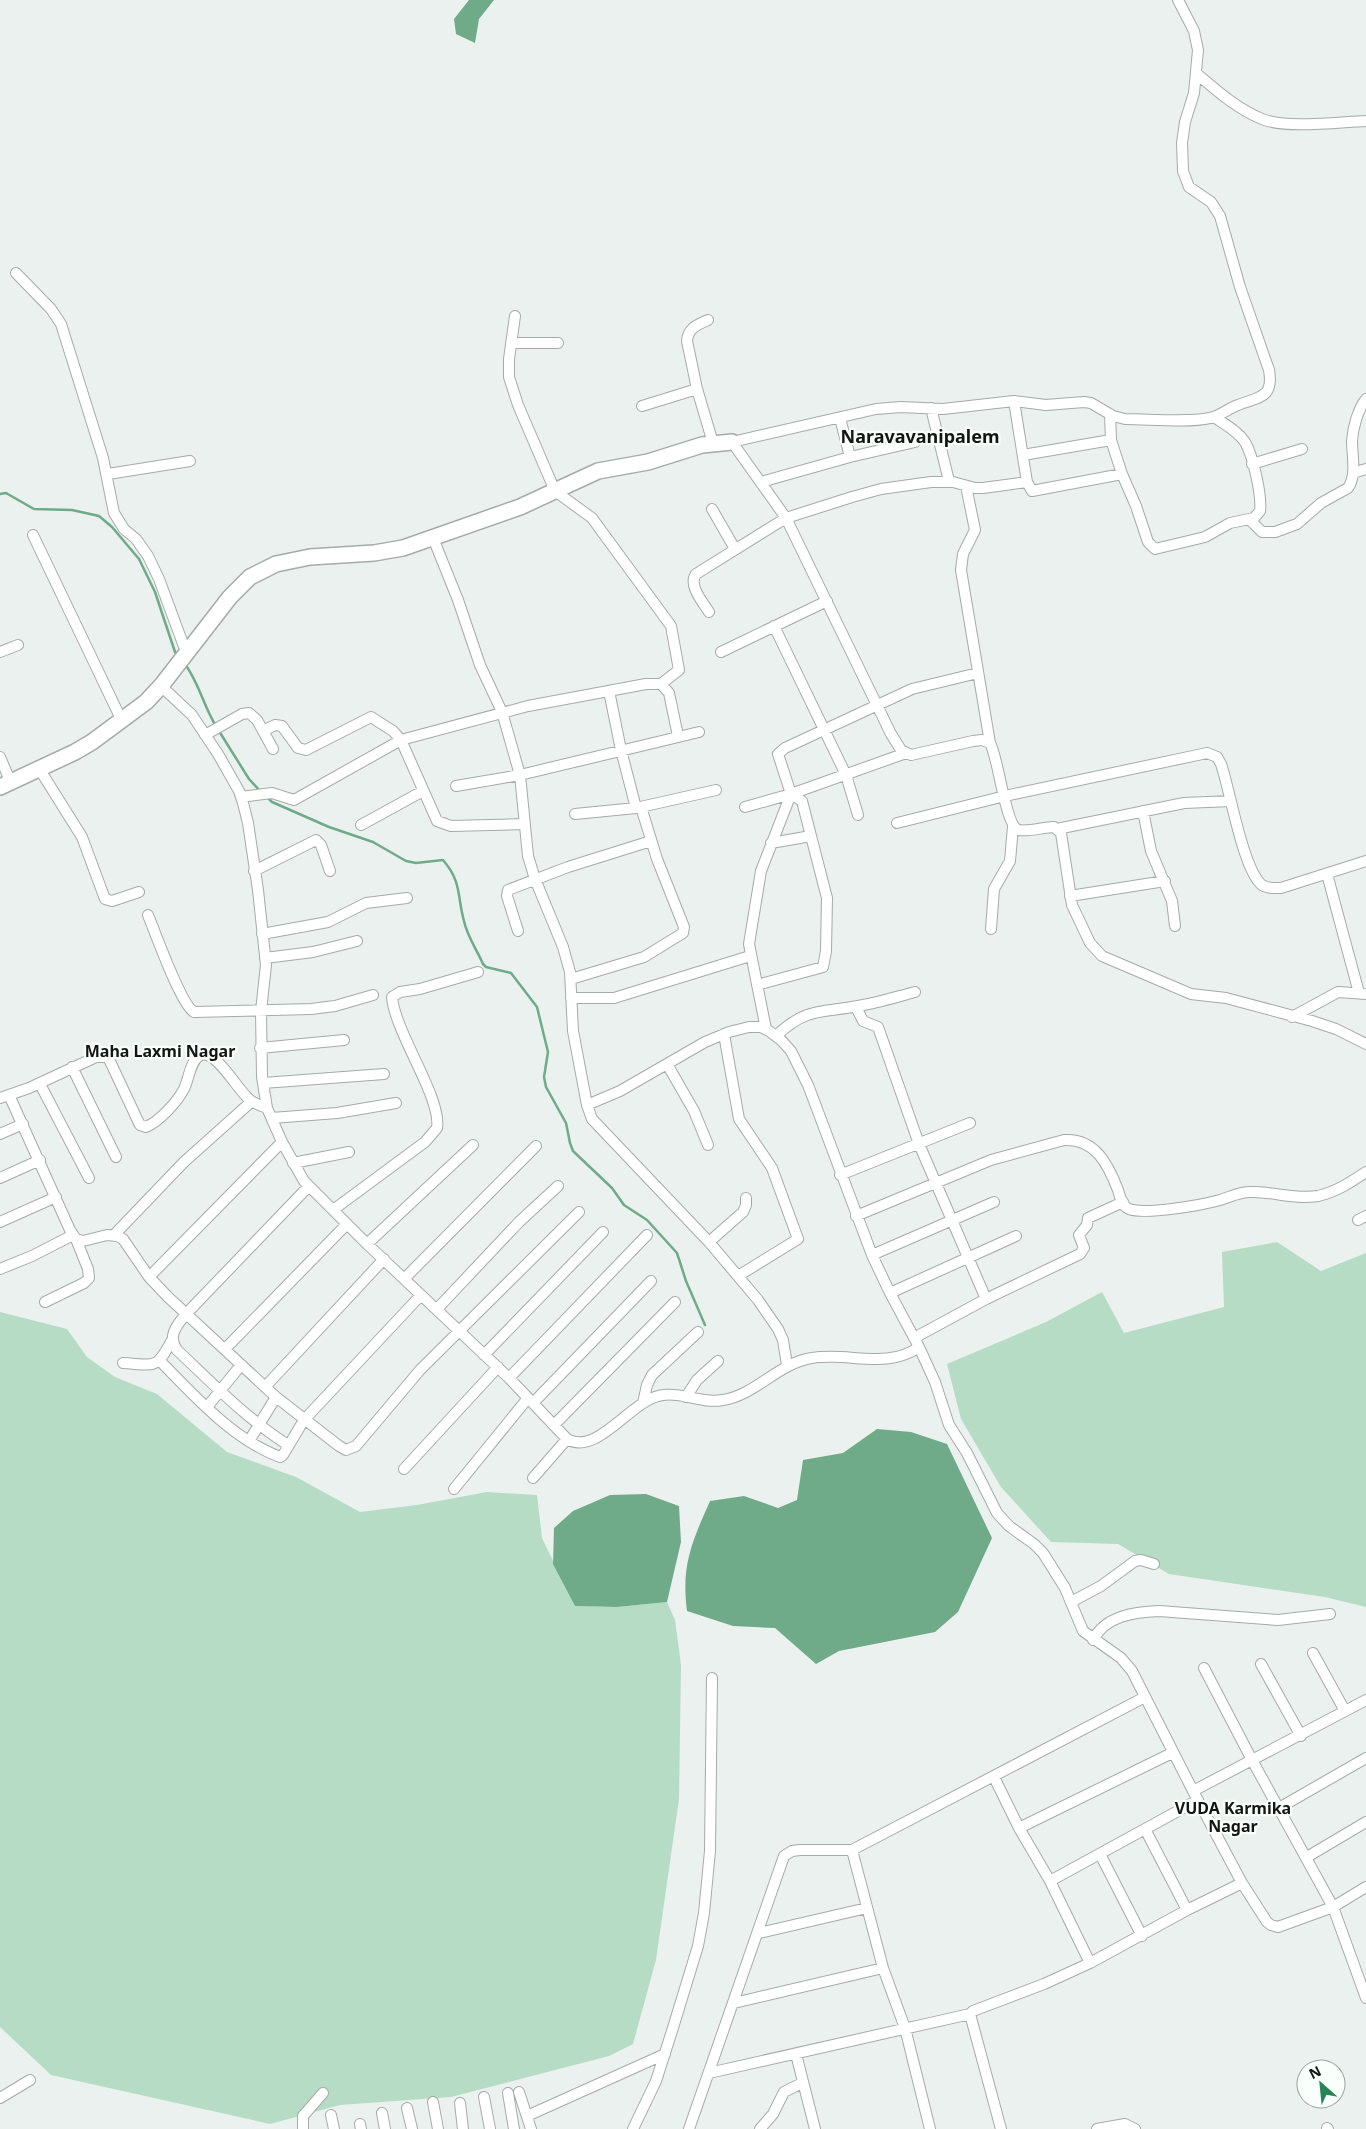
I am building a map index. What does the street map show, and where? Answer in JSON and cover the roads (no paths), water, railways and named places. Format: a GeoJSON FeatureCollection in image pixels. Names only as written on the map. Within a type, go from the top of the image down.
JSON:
{"type":"FeatureCollection","features":[{"type":"Feature","properties":{"kind":"street"},"geometry":{"type":"LineString","coordinates":[[0,756],[6,785],[81,749],[122,721],[146,702],[161,686],[182,656],[230,597],[242,584],[260,571],[293,559],[374,553],[403,548],[511,510],[598,472],[648,462],[712,443],[732,442],[889,408],[931,408],[1014,401],[1046,405],[1088,403],[1110,414],[1125,418],[1187,420],[1214,417],[1238,405],[1261,397],[1268,391],[1271,379],[1218,212],[1211,202],[1190,187],[1182,171],[1182,143],[1185,122],[1194,93],[1198,50],[1197,37],[1178,0]]}},
{"type":"Feature","properties":{"kind":"street"},"geometry":{"type":"LineString","coordinates":[[1196,73],[1224,96],[1262,119],[1275,123],[1366,121]]}},
{"type":"Feature","properties":{"kind":"street"},"geometry":{"type":"LineString","coordinates":[[16,274],[51,309],[61,324],[108,474],[109,494],[114,513],[124,529],[136,540],[148,556],[159,578],[182,656]]}},
{"type":"Feature","properties":{"kind":"street"},"geometry":{"type":"LineString","coordinates":[[241,797],[278,794],[291,800],[298,799],[401,740],[502,712],[646,684],[661,684],[679,670],[671,626],[592,518],[555,491],[511,386],[508,368],[516,316]]}},
{"type":"Feature","properties":{"kind":"street"},"geometry":{"type":"LineString","coordinates":[[708,320],[698,324],[688,334],[689,355],[712,443]]}},
{"type":"Feature","properties":{"kind":"street"},"geometry":{"type":"LineString","coordinates":[[511,343],[558,343]]}},
{"type":"Feature","properties":{"kind":"street"},"geometry":{"type":"LineString","coordinates":[[642,406],[697,389]]}},
{"type":"Feature","properties":{"kind":"street"},"geometry":{"type":"LineString","coordinates":[[1250,520],[1262,532],[1275,532],[1297,524],[1321,503],[1348,488],[1353,472],[1352,438],[1357,418],[1366,399]]}},
{"type":"Feature","properties":{"kind":"street"},"geometry":{"type":"LineString","coordinates":[[1014,401],[1027,482],[1030,490],[1035,492],[1122,474]]}},
{"type":"Feature","properties":{"kind":"street"},"geometry":{"type":"LineString","coordinates":[[931,408],[949,481]]}},
{"type":"Feature","properties":{"kind":"street"},"geometry":{"type":"LineString","coordinates":[[1110,414],[1111,440],[1122,474],[1136,506],[1148,542],[1155,549],[1205,537],[1230,524],[1250,520],[1258,514],[1260,509],[1252,464],[1242,438],[1214,417]]}},
{"type":"Feature","properties":{"kind":"street"},"geometry":{"type":"LineString","coordinates":[[840,418],[850,457]]}},
{"type":"Feature","properties":{"kind":"street"},"geometry":{"type":"LineString","coordinates":[[1023,455],[1111,440]]}},
{"type":"Feature","properties":{"kind":"street"},"geometry":{"type":"LineString","coordinates":[[732,442],[786,518],[877,705],[895,740],[906,754]]}},
{"type":"Feature","properties":{"kind":"street"},"geometry":{"type":"LineString","coordinates":[[761,482],[850,457],[915,442]]}},
{"type":"Feature","properties":{"kind":"street"},"geometry":{"type":"LineString","coordinates":[[1252,464],[1302,449]]}},
{"type":"Feature","properties":{"kind":"street"},"geometry":{"type":"LineString","coordinates":[[108,474],[190,460]]}},
{"type":"Feature","properties":{"kind":"street"},"geometry":{"type":"LineString","coordinates":[[1353,472],[1366,469]]}},
{"type":"Feature","properties":{"kind":"street"},"geometry":{"type":"LineString","coordinates":[[709,612],[693,585],[693,576],[786,518],[881,490],[949,481],[975,488],[1027,482]]}},
{"type":"Feature","properties":{"kind":"street"},"geometry":{"type":"LineString","coordinates":[[966,486],[975,530],[963,554],[961,570],[990,744],[996,756],[1004,796],[1013,826],[1010,861],[994,889],[990,929]]}},
{"type":"Feature","properties":{"kind":"street"},"geometry":{"type":"LineString","coordinates":[[712,509],[735,549]]}},
{"type":"Feature","properties":{"kind":"street"},"geometry":{"type":"LineString","coordinates":[[33,535],[122,721]]}},
{"type":"Feature","properties":{"kind":"street"},"geometry":{"type":"LineString","coordinates":[[433,538],[458,600],[480,665],[502,712],[520,775],[528,856],[535,879],[561,941],[571,979],[573,1031],[587,1105],[592,1119],[709,1242],[758,1300],[778,1329],[786,1348],[787,1365]]}},
{"type":"Feature","properties":{"kind":"street"},"geometry":{"type":"LineString","coordinates":[[722,652],[826,601]]}},
{"type":"Feature","properties":{"kind":"street"},"geometry":{"type":"LineString","coordinates":[[774,626],[846,775],[858,815]]}},
{"type":"Feature","properties":{"kind":"street"},"geometry":{"type":"LineString","coordinates":[[0,652],[18,645]]}},
{"type":"Feature","properties":{"kind":"street"},"geometry":{"type":"LineString","coordinates":[[757,985],[823,967],[826,951],[827,898],[802,801],[791,794],[778,754],[785,748],[825,731],[912,688],[978,673]]}},
{"type":"Feature","properties":{"kind":"street"},"geometry":{"type":"LineString","coordinates":[[661,684],[669,692],[678,736]]}},
{"type":"Feature","properties":{"kind":"street"},"geometry":{"type":"LineString","coordinates":[[161,686],[192,715],[213,731],[241,797],[248,823],[265,958],[260,1048],[263,1083],[270,1113],[293,1163],[309,1186],[367,1244],[498,1367],[571,1442],[583,1442],[598,1437],[643,1403],[660,1395],[686,1397],[704,1401],[724,1400],[746,1391],[787,1365],[800,1360],[820,1357],[887,1360],[910,1353],[917,1343],[986,1299],[1080,1254],[1084,1248],[1079,1235],[1087,1224],[1088,1218],[1123,1202]]}},
{"type":"Feature","properties":{"kind":"street"},"geometry":{"type":"LineString","coordinates":[[571,979],[644,957],[683,933],[684,927],[638,808],[621,750],[609,691]]}},
{"type":"Feature","properties":{"kind":"street"},"geometry":{"type":"LineString","coordinates":[[213,731],[242,714],[249,713],[257,720],[273,750]]}},
{"type":"Feature","properties":{"kind":"street"},"geometry":{"type":"LineString","coordinates":[[264,731],[275,725],[282,726],[298,748],[306,750],[371,717],[401,740],[435,818],[446,825],[524,824]]}},
{"type":"Feature","properties":{"kind":"street"},"geometry":{"type":"LineString","coordinates":[[456,786],[520,775],[699,732]]}},
{"type":"Feature","properties":{"kind":"street"},"geometry":{"type":"LineString","coordinates":[[745,806],[791,794],[906,754],[918,754],[973,741],[982,740],[990,744]]}},
{"type":"Feature","properties":{"kind":"street"},"geometry":{"type":"LineString","coordinates":[[897,823],[1004,796],[1207,753],[1217,757],[1221,764],[1244,851],[1250,866],[1261,884],[1272,888],[1281,888],[1366,862]]}},
{"type":"Feature","properties":{"kind":"street"},"geometry":{"type":"LineString","coordinates":[[40,770],[82,837],[106,899],[112,901],[139,892]]}},
{"type":"Feature","properties":{"kind":"street"},"geometry":{"type":"LineString","coordinates":[[575,814],[638,808],[716,790]]}},
{"type":"Feature","properties":{"kind":"street"},"geometry":{"type":"LineString","coordinates":[[361,825],[423,791]]}},
{"type":"Feature","properties":{"kind":"street"},"geometry":{"type":"LineString","coordinates":[[766,1029],[750,956],[750,938],[761,871],[791,794]]}},
{"type":"Feature","properties":{"kind":"street"},"geometry":{"type":"LineString","coordinates":[[1013,826],[1016,829],[1024,830],[1048,827],[1057,828],[1184,803],[1232,801]]}},
{"type":"Feature","properties":{"kind":"street"},"geometry":{"type":"LineString","coordinates":[[1143,811],[1151,851],[1172,901],[1175,926]]}},
{"type":"Feature","properties":{"kind":"street"},"geometry":{"type":"LineString","coordinates":[[1057,828],[1062,836],[1070,896],[1077,916],[1096,952],[1109,961],[1191,994],[1226,998],[1336,1029],[1366,1044]]}},
{"type":"Feature","properties":{"kind":"street"},"geometry":{"type":"LineString","coordinates":[[771,843],[811,836]]}},
{"type":"Feature","properties":{"kind":"street"},"geometry":{"type":"LineString","coordinates":[[254,871],[316,840],[321,845],[330,870]]}},
{"type":"Feature","properties":{"kind":"street"},"geometry":{"type":"LineString","coordinates":[[518,931],[507,892],[511,888],[651,841]]}},
{"type":"Feature","properties":{"kind":"street"},"geometry":{"type":"LineString","coordinates":[[1292,1017],[1332,994],[1344,992],[1362,993],[1327,874]]}},
{"type":"Feature","properties":{"kind":"street"},"geometry":{"type":"LineString","coordinates":[[1070,896],[1165,882]]}},
{"type":"Feature","properties":{"kind":"street"},"geometry":{"type":"LineString","coordinates":[[262,934],[328,922],[366,903],[407,898]]}},
{"type":"Feature","properties":{"kind":"street"},"geometry":{"type":"LineString","coordinates":[[148,915],[190,1011],[199,1013],[325,1007],[373,995]]}},
{"type":"Feature","properties":{"kind":"street"},"geometry":{"type":"LineString","coordinates":[[265,958],[313,952],[357,941]]}},
{"type":"Feature","properties":{"kind":"street"},"geometry":{"type":"LineString","coordinates":[[571,998],[614,998],[750,956]]}},
{"type":"Feature","properties":{"kind":"street"},"geometry":{"type":"LineString","coordinates":[[333,1210],[425,1142],[437,1128],[436,1113],[413,1058],[392,997],[400,992],[420,989],[478,972]]}},
{"type":"Feature","properties":{"kind":"street"},"geometry":{"type":"LineString","coordinates":[[776,1036],[790,1024],[815,1012],[856,1007],[915,992]]}},
{"type":"Feature","properties":{"kind":"street"},"geometry":{"type":"LineString","coordinates":[[856,1007],[863,1021],[878,1028],[919,1144],[986,1299]]}},
{"type":"Feature","properties":{"kind":"street"},"geometry":{"type":"LineString","coordinates":[[587,1105],[620,1091],[705,1042],[749,1027],[766,1029],[791,1051],[801,1070],[872,1254],[935,1382],[948,1425],[967,1453],[997,1513],[1009,1526],[1043,1553],[1061,1580],[1083,1632],[1121,1658],[1132,1671],[1172,1752],[1242,1883],[1267,1922],[1274,1926],[1285,1926],[1333,1907],[1366,1887]]}},
{"type":"Feature","properties":{"kind":"street"},"geometry":{"type":"LineString","coordinates":[[724,1034],[740,1122],[772,1168],[798,1239],[738,1276]]}},
{"type":"Feature","properties":{"kind":"street"},"geometry":{"type":"LineString","coordinates":[[260,1048],[344,1040]]}},
{"type":"Feature","properties":{"kind":"street"},"geometry":{"type":"LineString","coordinates":[[45,1302],[84,1283],[89,1278],[88,1269],[40,1160],[22,1124],[5,1097],[40,1084],[96,1057],[108,1057],[138,1121],[144,1127],[152,1123],[178,1097],[184,1089],[195,1060],[202,1054],[210,1055],[220,1063],[234,1083],[252,1102],[270,1113],[337,1113],[396,1103]]}},
{"type":"Feature","properties":{"kind":"street"},"geometry":{"type":"LineString","coordinates":[[667,1064],[694,1111],[708,1145]]}},
{"type":"Feature","properties":{"kind":"street"},"geometry":{"type":"LineString","coordinates":[[72,1067],[116,1157]]}},
{"type":"Feature","properties":{"kind":"street"},"geometry":{"type":"LineString","coordinates":[[263,1083],[384,1074]]}},
{"type":"Feature","properties":{"kind":"street"},"geometry":{"type":"LineString","coordinates":[[40,1084],[89,1178]]}},
{"type":"Feature","properties":{"kind":"street"},"geometry":{"type":"LineString","coordinates":[[114,1235],[184,1162],[252,1102]]}},
{"type":"Feature","properties":{"kind":"street"},"geometry":{"type":"LineString","coordinates":[[840,1175],[970,1123]]}},
{"type":"Feature","properties":{"kind":"street"},"geometry":{"type":"LineString","coordinates":[[0,1134],[22,1124]]}},
{"type":"Feature","properties":{"kind":"street"},"geometry":{"type":"LineString","coordinates":[[856,1216],[991,1160],[1064,1140],[1075,1139],[1083,1141],[1102,1158],[1111,1172],[1123,1202],[1126,1207],[1133,1210],[1160,1210],[1214,1202],[1248,1192],[1296,1197],[1317,1196],[1347,1185],[1366,1172]]}},
{"type":"Feature","properties":{"kind":"street"},"geometry":{"type":"LineString","coordinates":[[149,1277],[282,1142]]}},
{"type":"Feature","properties":{"kind":"street"},"geometry":{"type":"LineString","coordinates":[[367,1244],[473,1145]]}},
{"type":"Feature","properties":{"kind":"street"},"geometry":{"type":"LineString","coordinates":[[404,1279],[536,1146]]}},
{"type":"Feature","properties":{"kind":"street"},"geometry":{"type":"LineString","coordinates":[[293,1163],[349,1152]]}},
{"type":"Feature","properties":{"kind":"street"},"geometry":{"type":"LineString","coordinates":[[0,1178],[40,1160]]}},
{"type":"Feature","properties":{"kind":"street"},"geometry":{"type":"LineString","coordinates":[[123,1363],[149,1364],[160,1360],[172,1340],[176,1327],[186,1314],[309,1186]]}},
{"type":"Feature","properties":{"kind":"street"},"geometry":{"type":"LineString","coordinates":[[437,1309],[519,1222],[558,1186]]}},
{"type":"Feature","properties":{"kind":"street"},"geometry":{"type":"LineString","coordinates":[[0,1222],[56,1197]]}},
{"type":"Feature","properties":{"kind":"street"},"geometry":{"type":"LineString","coordinates":[[709,1242],[743,1212],[746,1198]]}},
{"type":"Feature","properties":{"kind":"street"},"geometry":{"type":"LineString","coordinates":[[872,1254],[994,1202]]}},
{"type":"Feature","properties":{"kind":"street"},"geometry":{"type":"LineString","coordinates":[[75,1237],[83,1241],[114,1235],[127,1244],[149,1277],[186,1314],[276,1397],[343,1449],[352,1448],[420,1370],[578,1212]]}},
{"type":"Feature","properties":{"kind":"street"},"geometry":{"type":"LineString","coordinates":[[225,1349],[347,1224]]}},
{"type":"Feature","properties":{"kind":"street"},"geometry":{"type":"LineString","coordinates":[[484,1355],[603,1232]]}},
{"type":"Feature","properties":{"kind":"street"},"geometry":{"type":"LineString","coordinates":[[509,1378],[647,1234]]}},
{"type":"Feature","properties":{"kind":"street"},"geometry":{"type":"LineString","coordinates":[[890,1293],[1016,1236]]}},
{"type":"Feature","properties":{"kind":"street"},"geometry":{"type":"LineString","coordinates":[[0,1269],[75,1237]]}},
{"type":"Feature","properties":{"kind":"street"},"geometry":{"type":"LineString","coordinates":[[265,1387],[384,1259]]}},
{"type":"Feature","properties":{"kind":"street"},"geometry":{"type":"LineString","coordinates":[[454,1489],[531,1400],[651,1281]]}},
{"type":"Feature","properties":{"kind":"street"},"geometry":{"type":"LineString","coordinates":[[160,1360],[207,1406],[249,1440],[280,1457],[283,1456],[304,1420],[421,1295]]}},
{"type":"Feature","properties":{"kind":"street"},"geometry":{"type":"LineString","coordinates":[[554,1425],[675,1302]]}},
{"type":"Feature","properties":{"kind":"street"},"geometry":{"type":"LineString","coordinates":[[643,1403],[647,1385],[652,1375],[698,1332]]}},
{"type":"Feature","properties":{"kind":"street"},"geometry":{"type":"LineString","coordinates":[[172,1340],[178,1350],[220,1390],[258,1424],[288,1445]]}},
{"type":"Feature","properties":{"kind":"street"},"geometry":{"type":"LineString","coordinates":[[686,1397],[697,1380],[718,1361]]}},
{"type":"Feature","properties":{"kind":"street"},"geometry":{"type":"LineString","coordinates":[[207,1406],[241,1365]]}},
{"type":"Feature","properties":{"kind":"street"},"geometry":{"type":"LineString","coordinates":[[404,1469],[498,1367]]}},
{"type":"Feature","properties":{"kind":"street"},"geometry":{"type":"LineString","coordinates":[[249,1440],[276,1397]]}},
{"type":"Feature","properties":{"kind":"street"},"geometry":{"type":"LineString","coordinates":[[533,1478],[566,1439]]}},
{"type":"Feature","properties":{"kind":"street"},"geometry":{"type":"LineString","coordinates":[[1071,1602],[1095,1590],[1135,1561],[1141,1560],[1154,1564]]}},
{"type":"Feature","properties":{"kind":"street"},"geometry":{"type":"LineString","coordinates":[[1094,1640],[1098,1630],[1106,1624],[1140,1612],[1159,1611],[1278,1620],[1330,1614]]}},
{"type":"Feature","properties":{"kind":"street"},"geometry":{"type":"LineString","coordinates":[[1314,1653],[1345,1711]]}},
{"type":"Feature","properties":{"kind":"street"},"geometry":{"type":"LineString","coordinates":[[1260,1664],[1300,1736]]}},
{"type":"Feature","properties":{"kind":"street"},"geometry":{"type":"LineString","coordinates":[[1204,1668],[1333,1907],[1366,1998]]}},
{"type":"Feature","properties":{"kind":"street"},"geometry":{"type":"LineString","coordinates":[[633,2129],[656,2081],[698,1946],[704,1913],[712,1811],[712,1678]]}},
{"type":"Feature","properties":{"kind":"street"},"geometry":{"type":"LineString","coordinates":[[689,2129],[759,1934],[784,1856],[792,1851],[800,1850],[852,1850],[1145,1696]]}},
{"type":"Feature","properties":{"kind":"street"},"geometry":{"type":"LineString","coordinates":[[1050,1881],[1145,1829],[1252,1760],[1366,1700]]}},
{"type":"Feature","properties":{"kind":"street"},"geometry":{"type":"LineString","coordinates":[[1019,1828],[1172,1752]]}},
{"type":"Feature","properties":{"kind":"street"},"geometry":{"type":"LineString","coordinates":[[1279,1808],[1366,1758]]}},
{"type":"Feature","properties":{"kind":"street"},"geometry":{"type":"LineString","coordinates":[[994,1777],[1019,1828],[1050,1881],[1090,1963]]}},
{"type":"Feature","properties":{"kind":"street"},"geometry":{"type":"LineString","coordinates":[[1306,1857],[1366,1822]]}},
{"type":"Feature","properties":{"kind":"street"},"geometry":{"type":"LineString","coordinates":[[1145,1829],[1187,1910]]}},
{"type":"Feature","properties":{"kind":"street"},"geometry":{"type":"LineString","coordinates":[[852,1850],[883,1968],[905,2028],[929,2129]]}},
{"type":"Feature","properties":{"kind":"street"},"geometry":{"type":"LineString","coordinates":[[1100,1854],[1142,1936]]}},
{"type":"Feature","properties":{"kind":"street"},"geometry":{"type":"LineString","coordinates":[[709,2073],[970,2014],[973,2011],[1044,1984],[1090,1963],[1187,1910],[1242,1883]]}},
{"type":"Feature","properties":{"kind":"street"},"geometry":{"type":"LineString","coordinates":[[759,1934],[867,1908]]}},
{"type":"Feature","properties":{"kind":"street"},"geometry":{"type":"LineString","coordinates":[[734,2004],[883,1968]]}},
{"type":"Feature","properties":{"kind":"street"},"geometry":{"type":"LineString","coordinates":[[970,2014],[1001,2129]]}},
{"type":"Feature","properties":{"kind":"street"},"geometry":{"type":"LineString","coordinates":[[527,2116],[664,2054]]}},
{"type":"Feature","properties":{"kind":"street"},"geometry":{"type":"LineString","coordinates":[[796,2054],[814,2129]]}},
{"type":"Feature","properties":{"kind":"street"},"geometry":{"type":"LineString","coordinates":[[0,2098],[30,2080]]}},
{"type":"Feature","properties":{"kind":"street"},"geometry":{"type":"LineString","coordinates":[[760,2129],[773,2114],[784,2092],[802,2083]]}},
{"type":"Feature","properties":{"kind":"street"},"geometry":{"type":"LineString","coordinates":[[519,2092],[531,2129]]}},
{"type":"Feature","properties":{"kind":"street"},"geometry":{"type":"LineString","coordinates":[[303,2129],[304,2116],[323,2093]]}},
{"type":"Feature","properties":{"kind":"street"},"geometry":{"type":"LineString","coordinates":[[508,2093],[514,2129]]}},
{"type":"Feature","properties":{"kind":"street"},"geometry":{"type":"LineString","coordinates":[[484,2097],[490,2129]]}},
{"type":"Feature","properties":{"kind":"street"},"geometry":{"type":"LineString","coordinates":[[433,2102],[438,2129]]}},
{"type":"Feature","properties":{"kind":"street"},"geometry":{"type":"LineString","coordinates":[[460,2103],[463,2129]]}},
{"type":"Feature","properties":{"kind":"street"},"geometry":{"type":"LineString","coordinates":[[407,2108],[412,2129]]}},
{"type":"Feature","properties":{"kind":"street"},"geometry":{"type":"LineString","coordinates":[[382,2113],[385,2129]]}},
{"type":"Feature","properties":{"kind":"street"},"geometry":{"type":"LineString","coordinates":[[331,2115],[334,2129]]}},
{"type":"Feature","properties":{"kind":"street"},"geometry":{"type":"LineString","coordinates":[[1097,2129],[1124,2124],[1136,2129]]}},
{"type":"Feature","properties":{"kind":"waterway"},"geometry":{"type":"LineString","coordinates":[[0,494],[6,493],[34,509],[72,510],[99,516],[112,527],[139,559],[155,592],[178,656]]}},
{"type":"Feature","properties":{"kind":"waterway"},"geometry":{"type":"LineString","coordinates":[[185,664],[216,726]]}},
{"type":"Feature","properties":{"kind":"waterway"},"geometry":{"type":"LineString","coordinates":[[219,731],[249,779],[261,792]]}},
{"type":"Feature","properties":{"kind":"waterway"},"geometry":{"type":"LineString","coordinates":[[267,797],[272,802],[329,827],[373,842],[406,861],[416,863],[443,860],[456,882],[465,927],[483,964],[486,967],[511,973],[537,1007],[548,1052],[544,1077],[546,1087],[566,1123],[573,1151],[612,1188],[624,1205],[647,1220],[677,1253],[686,1281],[705,1325]]}},
{"type":"Feature","properties":{"kind":"district","name":"Naravavanipalem"},"geometry":{"type":"Point","coordinates":[920,437]}},
{"type":"Feature","properties":{"kind":"district","name":"Maha Laxmi Nagar"},"geometry":{"type":"Point","coordinates":[160,1051]}},
{"type":"Feature","properties":{"kind":"district","name":"VUDA Karmika Nagar"},"geometry":{"type":"Point","coordinates":[1233,1817]}}]}
